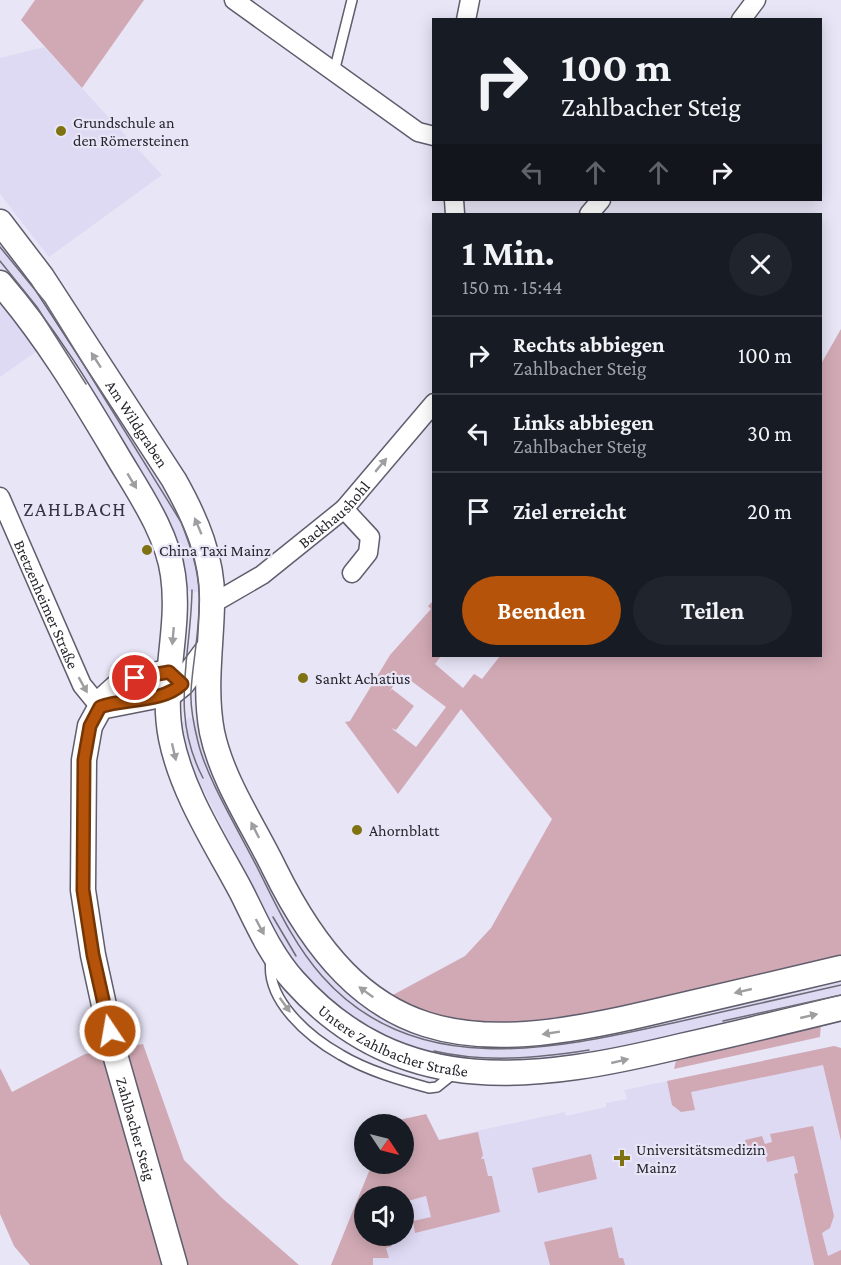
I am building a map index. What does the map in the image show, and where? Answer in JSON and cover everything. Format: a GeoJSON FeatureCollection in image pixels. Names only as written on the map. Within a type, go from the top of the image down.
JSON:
{"type":"FeatureCollection","features":[{"type":"Feature","properties":{"kind":"street"},"geometry":{"type":"LineString","coordinates":[[234,0],[251,5],[334,72],[418,132],[432,136]]}},
{"type":"Feature","properties":{"kind":"street"},"geometry":{"type":"LineString","coordinates":[[466,18],[470,0]]}},
{"type":"Feature","properties":{"kind":"street"},"geometry":{"type":"LineString","coordinates":[[742,18],[756,0]]}},
{"type":"Feature","properties":{"kind":"street"},"geometry":{"type":"LineString","coordinates":[[590,213],[600,201]]}},
{"type":"Feature","properties":{"kind":"street","name":"Am Wildgraben"},"geometry":{"type":"LineString","coordinates":[[0,222],[42,278],[183,495],[206,549],[213,604],[208,649]]}},
{"type":"Feature","properties":{"kind":"street","name":"Am Wildgraben"},"geometry":{"type":"LineString","coordinates":[[0,283],[49,344],[141,496],[169,558],[175,599],[172,684]]}},
{"type":"Feature","properties":{"kind":"street","name":"Backhaushohl"},"geometry":{"type":"LineString","coordinates":[[213,604],[262,575],[344,509],[432,405]]}},
{"type":"Feature","properties":{"kind":"street","name":"Bretzenheimer Straße"},"geometry":{"type":"LineString","coordinates":[[0,497],[82,685],[100,707]]}},
{"type":"Feature","properties":{"kind":"street"},"geometry":{"type":"LineString","coordinates":[[344,509],[370,537],[368,553],[352,573]]}},
{"type":"Feature","properties":{"kind":"street"},"geometry":{"type":"LineString","coordinates":[[175,599],[190,606],[213,604]]}},
{"type":"Feature","properties":{"kind":"street"},"geometry":{"type":"LineString","coordinates":[[100,707],[172,684],[208,649]]}},
{"type":"Feature","properties":{"kind":"street","name":"Untere Zahlbacher Straße"},"geometry":{"type":"LineString","coordinates":[[208,649],[207,694],[212,730],[230,781],[310,933],[327,956],[359,988],[411,1018],[474,1035],[537,1035],[608,1023],[841,968]]}},
{"type":"Feature","properties":{"kind":"street"},"geometry":{"type":"LineString","coordinates":[[172,684],[212,730]]}},
{"type":"Feature","properties":{"kind":"street","name":"Untere Zahlbacher Straße"},"geometry":{"type":"LineString","coordinates":[[172,684],[170,736],[181,774],[272,951],[291,978],[314,1002],[356,1035],[385,1050],[439,1068],[486,1074],[525,1074],[581,1068],[841,1008]]}},
{"type":"Feature","properties":{"kind":"street","name":"Zahlbacher Steig"},"geometry":{"type":"LineString","coordinates":[[100,707],[90,726],[84,760],[83,890],[93,955],[114,1050],[175,1265]]}},
{"type":"Feature","properties":{"kind":"lane"},"geometry":{"type":"LineString","coordinates":[[334,72],[352,0]]}},
{"type":"Feature","properties":{"kind":"shaded area"},"geometry":{"type":"Polygon","coordinates":[[[35,0],[144,0],[82,88],[21,20],[35,0]]]}},
{"type":"Feature","properties":{"kind":"shaded area","name":"Grundschule an den Römersteinen"},"geometry":{"type":"Polygon","coordinates":[[[44,47],[162,175],[49,257],[0,194],[0,58],[44,47]]]}},
{"type":"Feature","properties":{"kind":"shaded area"},"geometry":{"type":"Polygon","coordinates":[[[0,241],[23,267],[183,513],[195,541],[201,591],[192,593],[186,589],[11,280],[0,267],[0,241]]]}},
{"type":"Feature","properties":{"kind":"shaded area"},"geometry":{"type":"Polygon","coordinates":[[[0,301],[37,351],[0,377],[0,301]]]}},
{"type":"Feature","properties":{"kind":"shaded area"},"geometry":{"type":"Polygon","coordinates":[[[841,329],[841,958],[606,1011],[505,1024],[470,1024],[429,1014],[391,996],[465,956],[491,928],[552,819],[461,709],[398,794],[345,722],[350,721],[390,655],[431,609],[428,606],[432,602],[432,657],[440,657],[435,664],[463,688],[474,674],[482,679],[499,657],[822,657],[822,362],[841,329]],[[402,674],[389,692],[392,689],[414,706],[396,730],[391,728],[416,747],[446,707],[402,674]]]}},
{"type":"Feature","properties":{"kind":"shaded area"},"geometry":{"type":"Polygon","coordinates":[[[190,717],[199,723],[208,758],[295,931],[330,978],[383,1016],[616,1031],[841,981],[841,1000],[632,1047],[543,1062],[453,1060],[405,1047],[356,1022],[300,971],[282,946],[193,769],[180,723],[190,717]]]}},
{"type":"Feature","properties":{"kind":"shaded area"},"geometry":{"type":"Polygon","coordinates":[[[821,1023],[820,1037],[674,1069],[677,1056],[821,1023]]]}},
{"type":"Feature","properties":{"kind":"shaded area"},"geometry":{"type":"Polygon","coordinates":[[[143,1044],[184,1160],[222,1198],[299,1265],[30,1265],[14,1246],[0,1214],[0,1068],[12,1092],[85,1054],[143,1044]]]}},
{"type":"Feature","properties":{"kind":"shaded area","name":"Universitätsmedizin Mainz"},"geometry":{"type":"Polygon","coordinates":[[[834,1046],[841,1048],[841,1265],[331,1265],[354,1208],[354,1246],[414,1246],[414,1186],[363,1186],[368,1174],[414,1174],[414,1157],[439,1141],[565,1112],[566,1116],[606,1107],[606,1103],[627,1099],[624,1090],[834,1046]]]}},
{"type":"Feature","properties":{"kind":"shaded area"},"geometry":{"type":"Polygon","coordinates":[[[834,1046],[841,1048],[841,1141],[823,1065],[691,1092],[695,1110],[681,1112],[672,1105],[667,1081],[834,1046]]]}},
{"type":"Feature","properties":{"kind":"shaded area"},"geometry":{"type":"Polygon","coordinates":[[[426,1114],[439,1140],[478,1132],[483,1155],[481,1159],[484,1159],[488,1176],[492,1176],[500,1212],[415,1233],[414,1221],[431,1217],[426,1196],[414,1199],[414,1186],[363,1186],[368,1174],[414,1174],[414,1117],[426,1114]]]}},
{"type":"Feature","properties":{"kind":"shaded area"},"geometry":{"type":"Polygon","coordinates":[[[813,1126],[834,1216],[830,1228],[822,1233],[828,1256],[841,1250],[841,1265],[814,1265],[794,1174],[798,1173],[794,1156],[767,1162],[765,1154],[748,1156],[745,1140],[762,1136],[765,1144],[772,1142],[770,1134],[813,1126]]]}},
{"type":"Feature","properties":{"kind":"shaded area"},"geometry":{"type":"Polygon","coordinates":[[[591,1154],[597,1179],[538,1193],[532,1168],[591,1154]]]}},
{"type":"Feature","properties":{"kind":"shaded area"},"geometry":{"type":"Polygon","coordinates":[[[354,1208],[354,1246],[392,1246],[386,1248],[389,1258],[373,1258],[373,1265],[331,1265],[354,1208]]]}},
{"type":"Feature","properties":{"kind":"shaded area"},"geometry":{"type":"Polygon","coordinates":[[[612,1227],[619,1258],[623,1258],[625,1265],[550,1265],[544,1242],[612,1227]]]}},
{"type":"Feature","properties":{"kind":"tram line"},"geometry":{"type":"LineString","coordinates":[[0,247],[45,302],[181,522],[193,556],[198,583],[199,617],[191,697],[194,723],[203,757],[226,808],[295,940],[322,976],[359,1009],[399,1031],[442,1044],[488,1049],[534,1047],[628,1033],[841,985]]}},
{"type":"Feature","properties":{"kind":"tram line"},"geometry":{"type":"LineString","coordinates":[[0,261],[37,307],[86,384]]}},
{"type":"Feature","properties":{"kind":"tram line"},"geometry":{"type":"LineString","coordinates":[[192,590],[184,708],[193,754],[203,778]]}},
{"type":"Feature","properties":{"kind":"tram line"},"geometry":{"type":"LineString","coordinates":[[273,917],[296,956]]}},
{"type":"Feature","properties":{"kind":"tram line"},"geometry":{"type":"LineString","coordinates":[[723,1021],[841,995]]}},
{"type":"Feature","properties":{"kind":"tram line"},"geometry":{"type":"LineString","coordinates":[[434,1051],[472,1057],[511,1058],[589,1050]]}},
{"type":"Feature","properties":{"kind":"place","name":"Grundschule an den Römersteinen"},"geometry":{"type":"Point","coordinates":[61,131]}},
{"type":"Feature","properties":{"kind":"place","name":"China Taxi Mainz"},"geometry":{"type":"Point","coordinates":[147,550]}},
{"type":"Feature","properties":{"kind":"place","name":"Sankt Achatius"},"geometry":{"type":"Point","coordinates":[303,678]}},
{"type":"Feature","properties":{"kind":"place","name":"Ahornblatt"},"geometry":{"type":"Point","coordinates":[357,830]}},
{"type":"Feature","properties":{"kind":"place","name":"Universitätsmedizin Mainz"},"geometry":{"type":"Point","coordinates":[622,1158]}},
{"type":"Feature","properties":{"kind":"district","name":"ZAHLBACH"},"geometry":{"type":"Point","coordinates":[75,509]}},
{"type":"Feature","properties":{"kind":"route"},"geometry":{"type":"LineString","coordinates":[[110,1031],[93,955],[83,890],[84,760],[88,734],[100,707],[131,699],[166,695],[182,684],[169,672],[135,678]]}}]}
